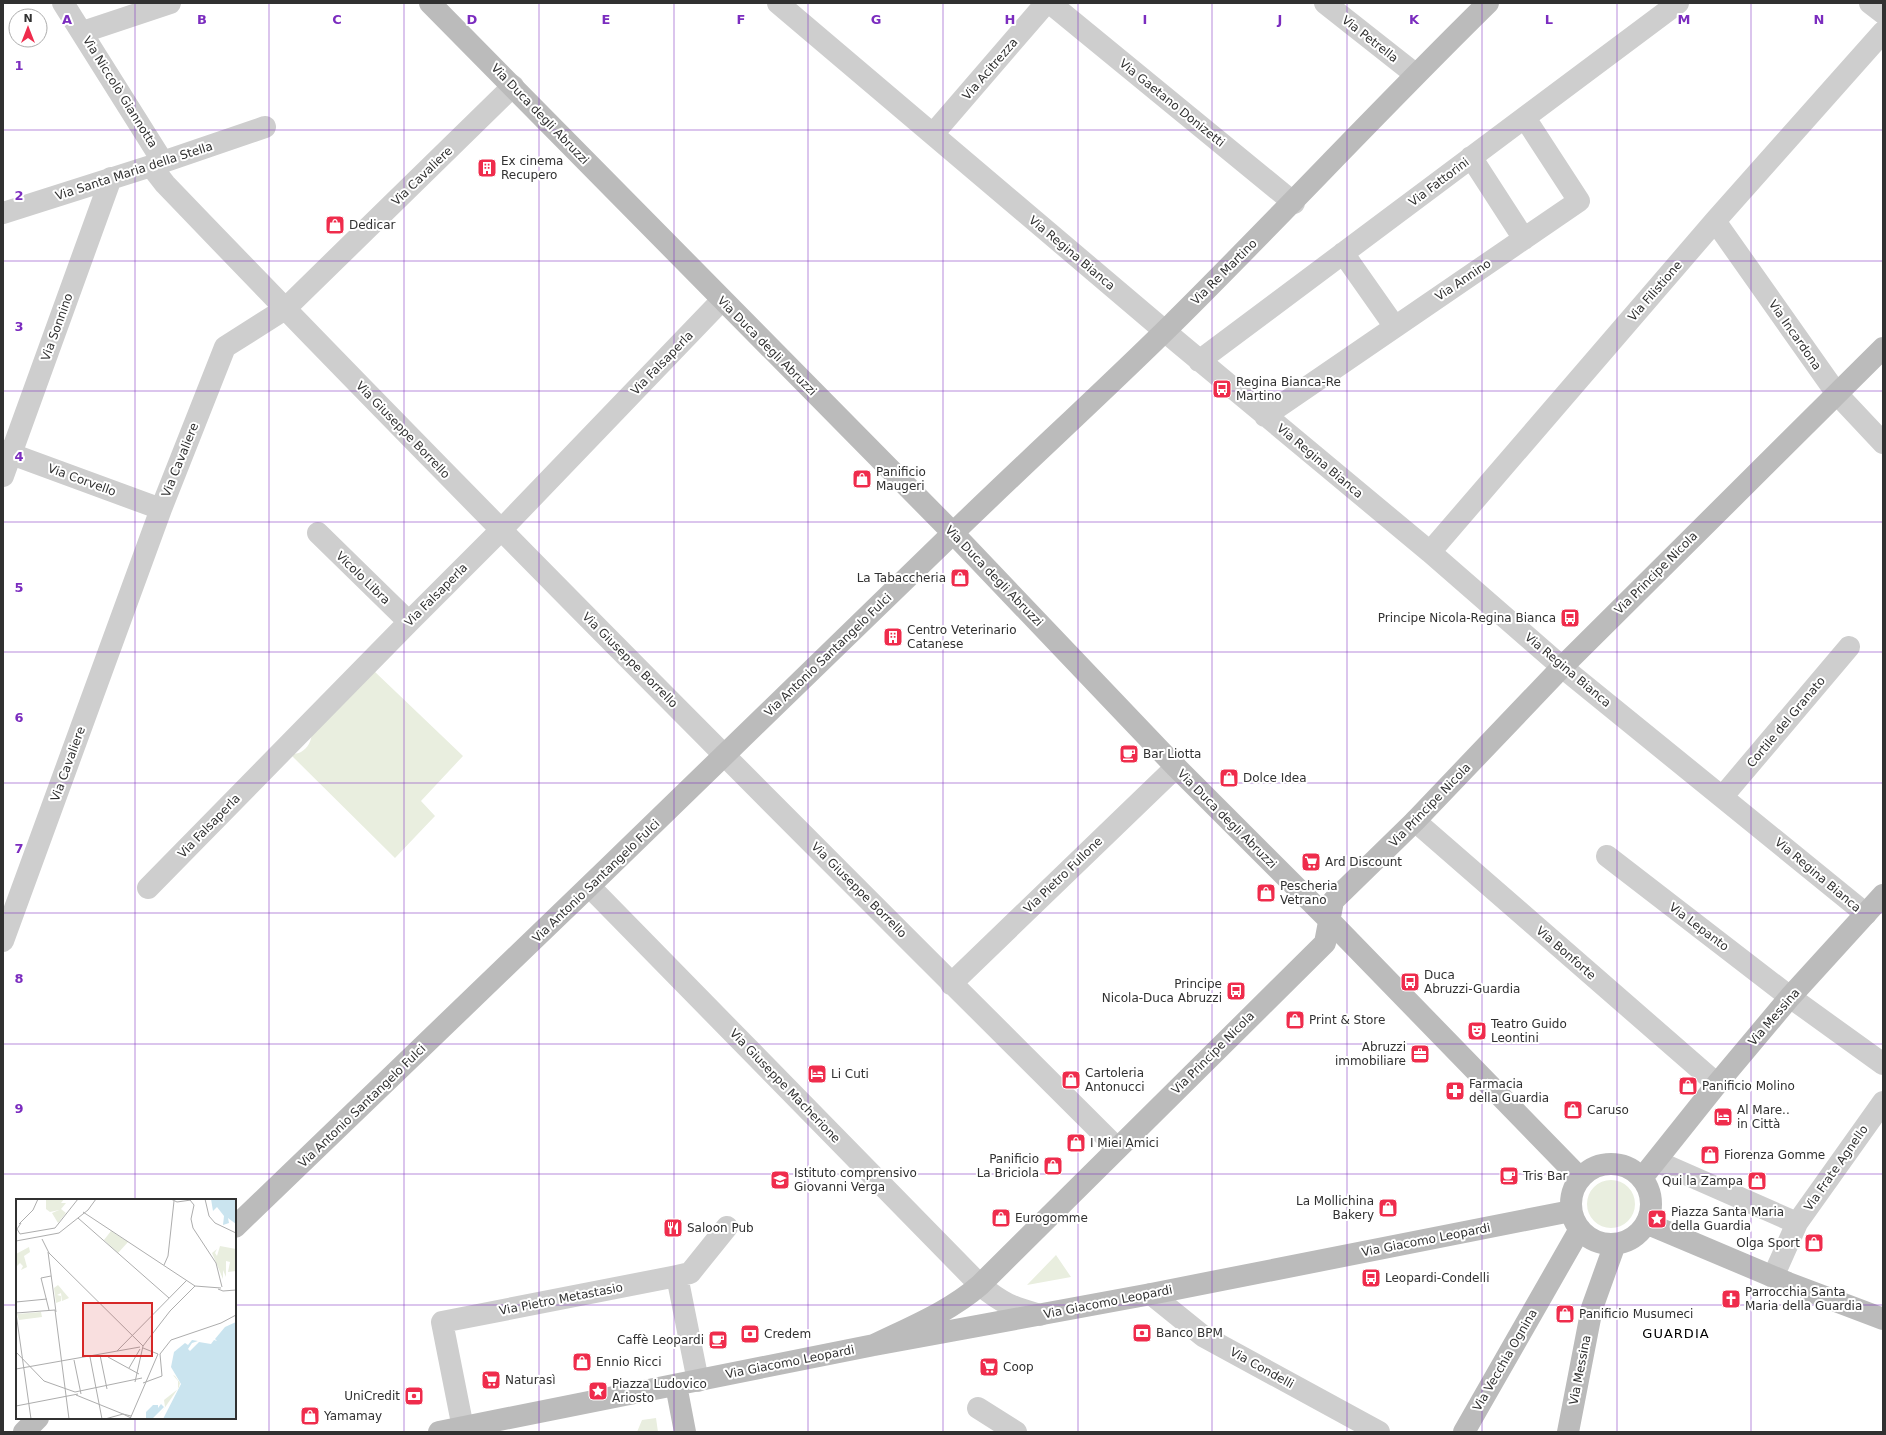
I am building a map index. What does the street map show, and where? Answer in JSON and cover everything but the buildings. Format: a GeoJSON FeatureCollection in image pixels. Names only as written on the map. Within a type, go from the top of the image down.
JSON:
{"type":"FeatureCollection","features":[{"type":"Feature","properties":{"kind":"main road","name":"Via Duca degli Abruzzi"},"geometry":{"type":"LineString","coordinates":[[430,3],[953,533],[1176,767],[1330,920],[1580,1178]]}},
{"type":"Feature","properties":{"kind":"main road","name":"Via Re Martino"},"geometry":{"type":"LineString","coordinates":[[953,533],[1164,331],[1294,203],[1415,74],[1488,3]]}},
{"type":"Feature","properties":{"kind":"main road","name":"Via Principe Nicola"},"geometry":{"type":"LineString","coordinates":[[874,1345],[949,1308],[966,1298],[980,1285],[1325,943],[1333,901],[1415,821],[1562,667],[1883,348]]}},
{"type":"Feature","properties":{"kind":"main road","name":"Via Antonio Santangelo Fulci"},"geometry":{"type":"LineString","coordinates":[[236,1226],[590,887],[953,533]]}},
{"type":"Feature","properties":{"kind":"main road","name":"Via Messina"},"geometry":{"type":"LineString","coordinates":[[1642,1178],[1716,1084],[1790,997],[1883,895]]}},
{"type":"Feature","properties":{"kind":"main road"},"geometry":{"type":"LineString","coordinates":[[1615,1164],[1630,1168],[1642,1178],[1647,1185],[1651,1200],[1650,1216],[1636,1235],[1630,1239],[1615,1244],[1607,1244],[1592,1239],[1575,1220],[1572,1193],[1580,1178],[1586,1172],[1600,1165],[1615,1164]]}},
{"type":"Feature","properties":{"kind":"main road","name":"Via Giacomo Leopardi"},"geometry":{"type":"LineString","coordinates":[[461,1430],[874,1345],[1151,1294],[1502,1225],[1575,1220]]}},
{"type":"Feature","properties":{"kind":"main road","name":"Via Vecchia Ognina"},"geometry":{"type":"LineString","coordinates":[[1464,1432],[1546,1288],[1575,1220]]}},
{"type":"Feature","properties":{"kind":"main road"},"geometry":{"type":"LineString","coordinates":[[1646,1223],[1781,1280],[1883,1319]]}},
{"type":"Feature","properties":{"kind":"main road","name":"Via Messina"},"geometry":{"type":"LineString","coordinates":[[1568,1432],[1592,1308],[1615,1244]]}},
{"type":"Feature","properties":{"kind":"main road"},"geometry":{"type":"LineString","coordinates":[[676,1385],[685,1432]]}},
{"type":"Feature","properties":{"kind":"main road"},"geometry":{"type":"LineString","coordinates":[[24,1432],[37,1419]]}},
{"type":"Feature","properties":{"kind":"street","name":"Via Niccolò Giannotta"},"geometry":{"type":"LineString","coordinates":[[63,3],[83,32],[157,164]]}},
{"type":"Feature","properties":{"kind":"street"},"geometry":{"type":"LineString","coordinates":[[83,32],[170,3]]}},
{"type":"Feature","properties":{"kind":"street","name":"Via Regina Bianca"},"geometry":{"type":"LineString","coordinates":[[778,3],[1199,361],[1430,552],[1562,667],[1723,796],[1866,914]]}},
{"type":"Feature","properties":{"kind":"street","name":"Via Acitrezza"},"geometry":{"type":"LineString","coordinates":[[933,134],[1046,3]]}},
{"type":"Feature","properties":{"kind":"street","name":"Via Gaetano Donizetti"},"geometry":{"type":"LineString","coordinates":[[1050,3],[1294,203]]}},
{"type":"Feature","properties":{"kind":"street","name":"Via Petrella"},"geometry":{"type":"LineString","coordinates":[[1325,3],[1415,74]]}},
{"type":"Feature","properties":{"kind":"street","name":"Via Fattorini"},"geometry":{"type":"LineString","coordinates":[[1199,361],[1678,3]]}},
{"type":"Feature","properties":{"kind":"street"},"geometry":{"type":"LineString","coordinates":[[1870,3],[1883,13]]}},
{"type":"Feature","properties":{"kind":"street","name":"Via Filistione"},"geometry":{"type":"LineString","coordinates":[[1430,552],[1715,221],[1883,32]]}},
{"type":"Feature","properties":{"kind":"street","name":"Via Cavaliere"},"geometry":{"type":"LineString","coordinates":[[3,939],[161,509],[225,347],[285,309],[513,86]]}},
{"type":"Feature","properties":{"kind":"street","name":"Via Annino"},"geometry":{"type":"LineString","coordinates":[[1265,416],[1579,201],[1525,118]]}},
{"type":"Feature","properties":{"kind":"street","name":"Via Santa Maria della Stella"},"geometry":{"type":"LineString","coordinates":[[3,213],[157,164],[264,127]]}},
{"type":"Feature","properties":{"kind":"street"},"geometry":{"type":"LineString","coordinates":[[1471,157],[1524,239]]}},
{"type":"Feature","properties":{"kind":"street","name":"Via Giuseppe Borrello"},"geometry":{"type":"LineString","coordinates":[[157,164],[165,184],[285,309],[501,530],[951,984],[1117,1148]]}},
{"type":"Feature","properties":{"kind":"street","name":"Via Sonnino"},"geometry":{"type":"LineString","coordinates":[[3,476],[7,452],[111,178]]}},
{"type":"Feature","properties":{"kind":"street","name":"Via Incardona"},"geometry":{"type":"LineString","coordinates":[[1715,221],[1837,394],[1883,443]]}},
{"type":"Feature","properties":{"kind":"street"},"geometry":{"type":"LineString","coordinates":[[1343,253],[1395,327]]}},
{"type":"Feature","properties":{"kind":"street","name":"Via Falsaperla"},"geometry":{"type":"LineString","coordinates":[[148,888],[408,622],[501,530],[722,300]]}},
{"type":"Feature","properties":{"kind":"street","name":"Via Corvello"},"geometry":{"type":"LineString","coordinates":[[7,452],[161,509]]}},
{"type":"Feature","properties":{"kind":"street","name":"Vicolo Libra"},"geometry":{"type":"LineString","coordinates":[[318,533],[408,622]]}},
{"type":"Feature","properties":{"kind":"street","name":"Cortile del Granato"},"geometry":{"type":"LineString","coordinates":[[1723,796],[1848,647]]}},
{"type":"Feature","properties":{"kind":"street","name":"Via Pietro Fullone"},"geometry":{"type":"LineString","coordinates":[[951,984],[1176,767]]}},
{"type":"Feature","properties":{"kind":"street","name":"Via Bonforte"},"geometry":{"type":"LineString","coordinates":[[1415,821],[1716,1084]]}},
{"type":"Feature","properties":{"kind":"street","name":"Via Lepanto"},"geometry":{"type":"LineString","coordinates":[[1607,856],[1790,997],[1883,1064]]}},
{"type":"Feature","properties":{"kind":"street","name":"Via Giuseppe Macherione"},"geometry":{"type":"LineString","coordinates":[[590,887],[980,1285],[1000,1301],[1015,1308],[1040,1315]]}},
{"type":"Feature","properties":{"kind":"street","name":"Via Frate Agnello"},"geometry":{"type":"LineString","coordinates":[[1781,1280],[1800,1219],[1883,1102]]}},
{"type":"Feature","properties":{"kind":"street"},"geometry":{"type":"LineString","coordinates":[[1656,1161],[1800,1219]]}},
{"type":"Feature","properties":{"kind":"street"},"geometry":{"type":"LineString","coordinates":[[706,1379],[692,1351],[677,1276],[690,1273],[727,1227]]}},
{"type":"Feature","properties":{"kind":"street","name":"Via Pietro Metastasio"},"geometry":{"type":"LineString","coordinates":[[461,1430],[442,1322],[677,1276]]}},
{"type":"Feature","properties":{"kind":"street","name":"Via Condelli"},"geometry":{"type":"LineString","coordinates":[[1151,1294],[1203,1336],[1379,1432]]}},
{"type":"Feature","properties":{"kind":"street"},"geometry":{"type":"LineString","coordinates":[[978,1408],[1016,1432]]}},
{"type":"Feature","properties":{"kind":"shaded area"},"geometry":{"type":"Polygon","coordinates":[[[374,671],[463,756],[421,801],[435,816],[395,858],[291,755],[300,753],[306,748],[310,742],[312,734],[374,671]]]}},
{"type":"Feature","properties":{"kind":"shaded area"},"geometry":{"type":"Polygon","coordinates":[[[1611,1180],[1620,1182],[1628,1187],[1633,1195],[1635,1204],[1633,1213],[1628,1221],[1620,1226],[1611,1228],[1602,1226],[1594,1221],[1589,1213],[1587,1204],[1589,1195],[1594,1187],[1602,1182],[1611,1180]]]}},
{"type":"Feature","properties":{"kind":"shaded area"},"geometry":{"type":"Polygon","coordinates":[[[1056,1255],[1071,1277],[1027,1285],[1056,1255]]]}},
{"type":"Feature","properties":{"kind":"shaded area"},"geometry":{"type":"Polygon","coordinates":[[[656,1418],[658,1432],[637,1432],[642,1420],[656,1418]]]}},
{"type":"Feature","properties":{"kind":"place","name":"Ex cinema Recupero"},"geometry":{"type":"Point","coordinates":[487,168]}},
{"type":"Feature","properties":{"kind":"place","name":"Dedicar"},"geometry":{"type":"Point","coordinates":[335,225]}},
{"type":"Feature","properties":{"kind":"place","name":"Regina Bianca-Re Martino"},"geometry":{"type":"Point","coordinates":[1222,389]}},
{"type":"Feature","properties":{"kind":"place","name":"Panificio Maugeri"},"geometry":{"type":"Point","coordinates":[862,479]}},
{"type":"Feature","properties":{"kind":"place","name":"La Tabaccheria"},"geometry":{"type":"Point","coordinates":[960,578]}},
{"type":"Feature","properties":{"kind":"place","name":"Principe Nicola-Regina Bianca"},"geometry":{"type":"Point","coordinates":[1570,618]}},
{"type":"Feature","properties":{"kind":"place","name":"Centro Veterinario Catanese"},"geometry":{"type":"Point","coordinates":[893,637]}},
{"type":"Feature","properties":{"kind":"place","name":"Bar Liotta"},"geometry":{"type":"Point","coordinates":[1129,754]}},
{"type":"Feature","properties":{"kind":"place","name":"Dolce Idea"},"geometry":{"type":"Point","coordinates":[1229,778]}},
{"type":"Feature","properties":{"kind":"place","name":"Ard Discount"},"geometry":{"type":"Point","coordinates":[1311,862]}},
{"type":"Feature","properties":{"kind":"place","name":"Pescheria Vetrano"},"geometry":{"type":"Point","coordinates":[1266,893]}},
{"type":"Feature","properties":{"kind":"place","name":"Duca Abruzzi-Guardia"},"geometry":{"type":"Point","coordinates":[1410,982]}},
{"type":"Feature","properties":{"kind":"place","name":"Principe Nicola-Duca Abruzzi"},"geometry":{"type":"Point","coordinates":[1236,991]}},
{"type":"Feature","properties":{"kind":"place","name":"Print & Store"},"geometry":{"type":"Point","coordinates":[1295,1020]}},
{"type":"Feature","properties":{"kind":"place","name":"Teatro Guido Leontini"},"geometry":{"type":"Point","coordinates":[1477,1031]}},
{"type":"Feature","properties":{"kind":"place","name":"Abruzzi immobiliare"},"geometry":{"type":"Point","coordinates":[1420,1054]}},
{"type":"Feature","properties":{"kind":"place","name":"Li Cuti"},"geometry":{"type":"Point","coordinates":[817,1074]}},
{"type":"Feature","properties":{"kind":"place","name":"Cartoleria Antonucci"},"geometry":{"type":"Point","coordinates":[1071,1080]}},
{"type":"Feature","properties":{"kind":"place","name":"Panificio Molino"},"geometry":{"type":"Point","coordinates":[1688,1086]}},
{"type":"Feature","properties":{"kind":"place","name":"Farmacia della Guardia"},"geometry":{"type":"Point","coordinates":[1455,1091]}},
{"type":"Feature","properties":{"kind":"place","name":"Caruso"},"geometry":{"type":"Point","coordinates":[1573,1110]}},
{"type":"Feature","properties":{"kind":"place","name":"Al Mare.. in Città"},"geometry":{"type":"Point","coordinates":[1723,1117]}},
{"type":"Feature","properties":{"kind":"place","name":"I Miei Amici"},"geometry":{"type":"Point","coordinates":[1076,1143]}},
{"type":"Feature","properties":{"kind":"place","name":"Fiorenza Gomme"},"geometry":{"type":"Point","coordinates":[1710,1155]}},
{"type":"Feature","properties":{"kind":"place","name":"Panificio La Briciola"},"geometry":{"type":"Point","coordinates":[1053,1166]}},
{"type":"Feature","properties":{"kind":"place","name":"Tris Bar"},"geometry":{"type":"Point","coordinates":[1509,1176]}},
{"type":"Feature","properties":{"kind":"place","name":"Istituto comprensivo Giovanni Verga"},"geometry":{"type":"Point","coordinates":[780,1180]}},
{"type":"Feature","properties":{"kind":"place","name":"Qui la Zampa"},"geometry":{"type":"Point","coordinates":[1757,1181]}},
{"type":"Feature","properties":{"kind":"place","name":"La Mollichina Bakery"},"geometry":{"type":"Point","coordinates":[1388,1208]}},
{"type":"Feature","properties":{"kind":"place","name":"Eurogomme"},"geometry":{"type":"Point","coordinates":[1001,1218]}},
{"type":"Feature","properties":{"kind":"place","name":"Piazza Santa Maria della Guardia"},"geometry":{"type":"Point","coordinates":[1657,1219]}},
{"type":"Feature","properties":{"kind":"place","name":"Saloon Pub"},"geometry":{"type":"Point","coordinates":[673,1228]}},
{"type":"Feature","properties":{"kind":"place","name":"Olga Sport"},"geometry":{"type":"Point","coordinates":[1814,1243]}},
{"type":"Feature","properties":{"kind":"place","name":"Leopardi-Condelli"},"geometry":{"type":"Point","coordinates":[1371,1278]}},
{"type":"Feature","properties":{"kind":"place","name":"Parrocchia Santa Maria della Guardia"},"geometry":{"type":"Point","coordinates":[1731,1299]}},
{"type":"Feature","properties":{"kind":"place","name":"Panificio Musumeci"},"geometry":{"type":"Point","coordinates":[1565,1314]}},
{"type":"Feature","properties":{"kind":"place","name":"Banco BPM"},"geometry":{"type":"Point","coordinates":[1142,1333]}},
{"type":"Feature","properties":{"kind":"place","name":"Credem"},"geometry":{"type":"Point","coordinates":[750,1334]}},
{"type":"Feature","properties":{"kind":"place","name":"Caffè Leopardi"},"geometry":{"type":"Point","coordinates":[718,1340]}},
{"type":"Feature","properties":{"kind":"place","name":"Ennio Ricci"},"geometry":{"type":"Point","coordinates":[582,1362]}},
{"type":"Feature","properties":{"kind":"place","name":"Coop"},"geometry":{"type":"Point","coordinates":[989,1367]}},
{"type":"Feature","properties":{"kind":"place","name":"Naturasì"},"geometry":{"type":"Point","coordinates":[491,1380]}},
{"type":"Feature","properties":{"kind":"place","name":"Piazza Ludovico Ariosto"},"geometry":{"type":"Point","coordinates":[598,1391]}},
{"type":"Feature","properties":{"kind":"place","name":"UniCredit"},"geometry":{"type":"Point","coordinates":[414,1396]}},
{"type":"Feature","properties":{"kind":"place","name":"Yamamay"},"geometry":{"type":"Point","coordinates":[310,1416]}},
{"type":"Feature","properties":{"kind":"district","name":"GUARDIA"},"geometry":{"type":"Point","coordinates":[1676,1333]}}]}
